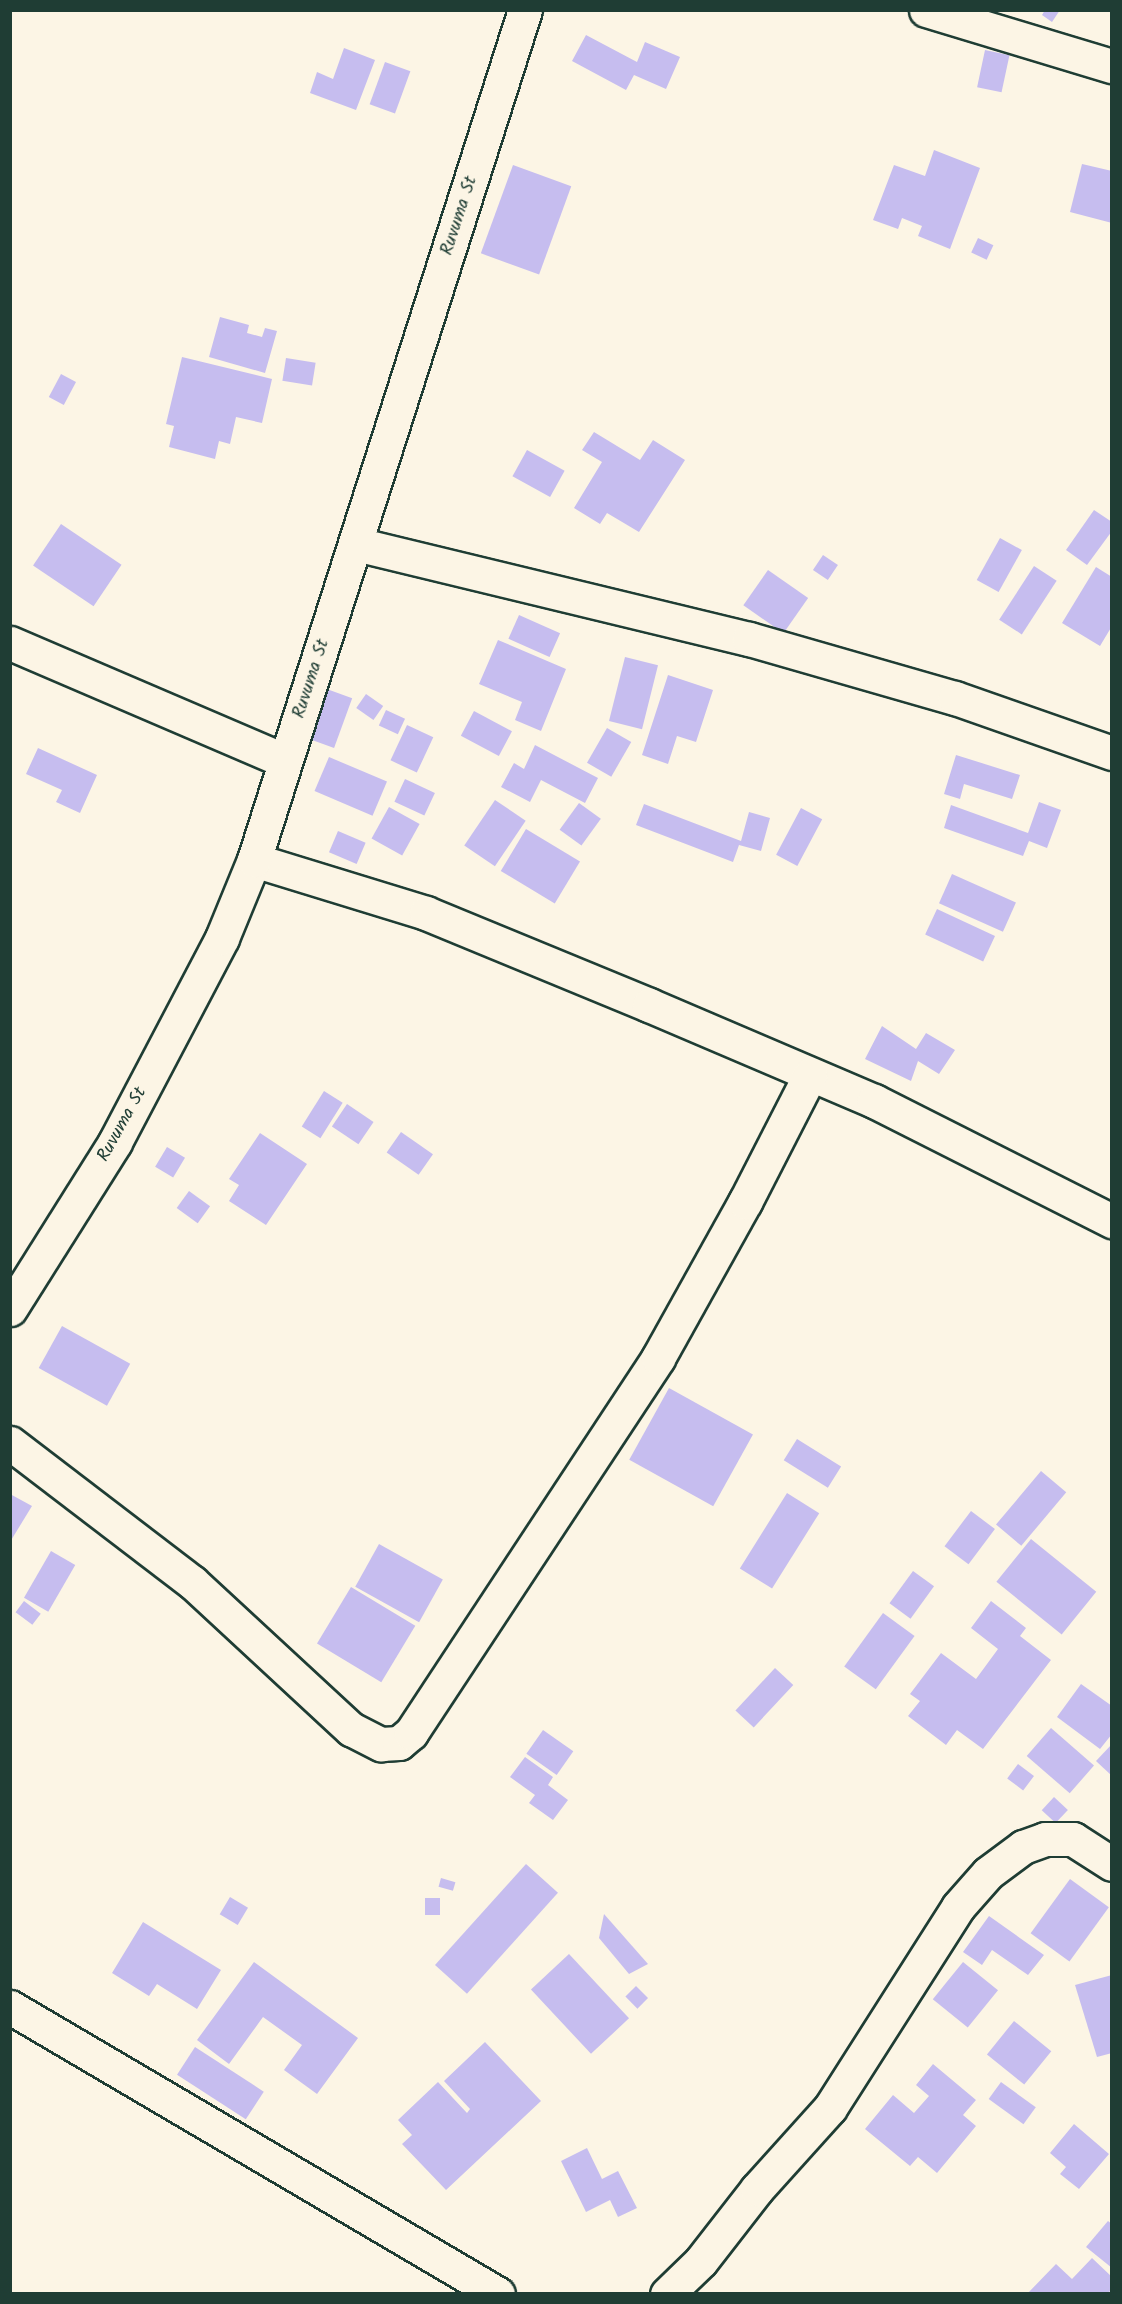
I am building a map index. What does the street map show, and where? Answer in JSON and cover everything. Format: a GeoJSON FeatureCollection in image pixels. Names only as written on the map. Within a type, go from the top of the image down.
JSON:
{"type":"FeatureCollection","features":[{"type":"Feature","properties":{"kind":"street","name":"Ruvuma St"},"geometry":{"type":"LineString","coordinates":[[10,1309],[115,1142],[222,938],[254,860],[525,10]]}},
{"type":"Feature","properties":{"kind":"street"},"geometry":{"type":"LineString","coordinates":[[926,10],[1112,66]]}},
{"type":"Feature","properties":{"kind":"street"},"geometry":{"type":"LineString","coordinates":[[356,544],[748,639],[955,698],[1112,753]]}},
{"type":"Feature","properties":{"kind":"street"},"geometry":{"type":"LineString","coordinates":[[10,643],[285,761]]}},
{"type":"Feature","properties":{"kind":"street"},"geometry":{"type":"LineString","coordinates":[[254,860],[426,913],[810,1075],[954,1139],[1112,1221]]}},
{"type":"Feature","properties":{"kind":"street"},"geometry":{"type":"LineString","coordinates":[[10,1443],[192,1582],[351,1729],[381,1744],[399,1743],[411,1733],[658,1358],[745,1202],[810,1075]]}},
{"type":"Feature","properties":{"kind":"street"},"geometry":{"type":"LineString","coordinates":[[667,2294],[701,2260],[757,2189],[830,2109],[958,1907],[988,1873],[1023,1847],[1045,1839],[1073,1839],[1112,1864]]}},
{"type":"Feature","properties":{"kind":"street"},"geometry":{"type":"LineString","coordinates":[[10,2007],[498,2294]]}},
{"type":"Feature","properties":{"kind":"building"},"geometry":{"type":"Polygon","coordinates":[[[1045,10],[1060,10],[1052,22],[1042,15],[1045,10]]]}},
{"type":"Feature","properties":{"kind":"building"},"geometry":{"type":"Polygon","coordinates":[[[586,35],[637,62],[645,42],[680,57],[666,89],[634,75],[626,90],[572,61],[586,35]]]}},
{"type":"Feature","properties":{"kind":"building"},"geometry":{"type":"Polygon","coordinates":[[[344,48],[375,60],[356,110],[310,93],[317,72],[333,79],[344,48]]]}},
{"type":"Feature","properties":{"kind":"building"},"geometry":{"type":"Polygon","coordinates":[[[985,50],[1009,55],[1002,92],[977,87],[985,50]]]}},
{"type":"Feature","properties":{"kind":"building"},"geometry":{"type":"Polygon","coordinates":[[[385,62],[410,71],[395,114],[370,104],[385,62]]]}},
{"type":"Feature","properties":{"kind":"building"},"geometry":{"type":"Polygon","coordinates":[[[934,150],[980,168],[950,249],[918,236],[922,226],[902,218],[898,229],[873,220],[894,165],[925,176],[934,150]]]}},
{"type":"Feature","properties":{"kind":"building"},"geometry":{"type":"Polygon","coordinates":[[[1082,164],[1112,171],[1112,223],[1070,212],[1082,164]]]}},
{"type":"Feature","properties":{"kind":"building"},"geometry":{"type":"Polygon","coordinates":[[[513,165],[571,186],[539,275],[481,253],[513,165]]]}},
{"type":"Feature","properties":{"kind":"building"},"geometry":{"type":"Polygon","coordinates":[[[978,238],[993,245],[987,260],[971,253],[978,238]]]}},
{"type":"Feature","properties":{"kind":"building"},"geometry":{"type":"Polygon","coordinates":[[[220,317],[249,325],[247,333],[262,337],[265,328],[277,331],[265,373],[209,357],[220,317]]]}},
{"type":"Feature","properties":{"kind":"building"},"geometry":{"type":"Polygon","coordinates":[[[182,357],[272,379],[262,423],[236,417],[230,444],[219,441],[215,459],[169,447],[174,426],[166,424],[182,357]]]}},
{"type":"Feature","properties":{"kind":"building"},"geometry":{"type":"Polygon","coordinates":[[[286,358],[316,363],[312,385],[282,381],[286,358]]]}},
{"type":"Feature","properties":{"kind":"building"},"geometry":{"type":"Polygon","coordinates":[[[61,374],[76,382],[64,405],[49,397],[61,374]]]}},
{"type":"Feature","properties":{"kind":"building"},"geometry":{"type":"Polygon","coordinates":[[[594,432],[640,460],[653,440],[685,460],[639,532],[607,513],[600,524],[574,508],[602,462],[582,450],[594,432]]]}},
{"type":"Feature","properties":{"kind":"building"},"geometry":{"type":"Polygon","coordinates":[[[527,450],[565,471],[550,497],[512,476],[527,450]]]}},
{"type":"Feature","properties":{"kind":"building"},"geometry":{"type":"Polygon","coordinates":[[[1094,510],[1112,522],[1112,531],[1087,565],[1066,550],[1094,510]]]}},
{"type":"Feature","properties":{"kind":"building"},"geometry":{"type":"Polygon","coordinates":[[[61,524],[122,565],[94,606],[33,565],[61,524]]]}},
{"type":"Feature","properties":{"kind":"building"},"geometry":{"type":"Polygon","coordinates":[[[1000,538],[1022,550],[999,592],[977,580],[1000,538]]]}},
{"type":"Feature","properties":{"kind":"building"},"geometry":{"type":"Polygon","coordinates":[[[823,555],[838,565],[828,580],[813,570],[823,555]]]}},
{"type":"Feature","properties":{"kind":"building"},"geometry":{"type":"Polygon","coordinates":[[[1034,566],[1057,581],[1022,634],[999,620],[1034,566]]]}},
{"type":"Feature","properties":{"kind":"building"},"geometry":{"type":"Polygon","coordinates":[[[1096,567],[1112,577],[1112,626],[1100,646],[1062,623],[1096,567]]]}},
{"type":"Feature","properties":{"kind":"building"},"geometry":{"type":"Polygon","coordinates":[[[768,570],[808,598],[783,633],[743,605],[768,570]]]}},
{"type":"Feature","properties":{"kind":"building"},"geometry":{"type":"Polygon","coordinates":[[[519,615],[560,633],[550,657],[508,639],[519,615]]]}},
{"type":"Feature","properties":{"kind":"building"},"geometry":{"type":"Polygon","coordinates":[[[498,640],[566,669],[541,731],[515,720],[522,702],[479,684],[498,640]]]}},
{"type":"Feature","properties":{"kind":"building"},"geometry":{"type":"Polygon","coordinates":[[[625,657],[658,665],[642,729],[609,721],[625,657]]]}},
{"type":"Feature","properties":{"kind":"building"},"geometry":{"type":"Polygon","coordinates":[[[668,675],[713,690],[696,742],[677,736],[668,764],[642,755],[668,675]]]}},
{"type":"Feature","properties":{"kind":"building"},"geometry":{"type":"Polygon","coordinates":[[[324,688],[352,698],[334,748],[306,738],[324,688]]]}},
{"type":"Feature","properties":{"kind":"building"},"geometry":{"type":"Polygon","coordinates":[[[366,694],[383,706],[373,720],[356,708],[366,694]]]}},
{"type":"Feature","properties":{"kind":"building"},"geometry":{"type":"Polygon","coordinates":[[[386,710],[405,719],[398,734],[379,725],[386,710]]]}},
{"type":"Feature","properties":{"kind":"building"},"geometry":{"type":"Polygon","coordinates":[[[474,711],[512,731],[499,756],[461,736],[474,711]]]}},
{"type":"Feature","properties":{"kind":"building"},"geometry":{"type":"Polygon","coordinates":[[[407,725],[433,737],[417,773],[391,760],[407,725]]]}},
{"type":"Feature","properties":{"kind":"building"},"geometry":{"type":"Polygon","coordinates":[[[607,728],[631,742],[611,777],[587,763],[607,728]]]}},
{"type":"Feature","properties":{"kind":"building"},"geometry":{"type":"Polygon","coordinates":[[[535,745],[598,778],[585,803],[541,780],[530,802],[501,787],[514,763],[524,769],[535,745]]]}},
{"type":"Feature","properties":{"kind":"building"},"geometry":{"type":"Polygon","coordinates":[[[38,748],[97,775],[80,813],[56,802],[62,790],[26,774],[38,748]]]}},
{"type":"Feature","properties":{"kind":"building"},"geometry":{"type":"Polygon","coordinates":[[[956,755],[1020,775],[1012,799],[964,784],[960,799],[944,794],[956,755]]]}},
{"type":"Feature","properties":{"kind":"building"},"geometry":{"type":"Polygon","coordinates":[[[329,757],[387,782],[373,816],[315,791],[329,757]]]}},
{"type":"Feature","properties":{"kind":"building"},"geometry":{"type":"Polygon","coordinates":[[[405,779],[435,793],[424,816],[394,802],[405,779]]]}},
{"type":"Feature","properties":{"kind":"building"},"geometry":{"type":"Polygon","coordinates":[[[495,800],[526,821],[495,866],[464,846],[495,800]]]}},
{"type":"Feature","properties":{"kind":"building"},"geometry":{"type":"Polygon","coordinates":[[[1039,802],[1061,810],[1047,848],[1029,841],[1023,856],[944,828],[951,805],[1028,833],[1039,802]]]}},
{"type":"Feature","properties":{"kind":"building"},"geometry":{"type":"Polygon","coordinates":[[[579,803],[601,819],[581,846],[560,830],[579,803]]]}},
{"type":"Feature","properties":{"kind":"building"},"geometry":{"type":"Polygon","coordinates":[[[644,804],[741,841],[749,812],[770,818],[761,851],[739,845],[733,862],[636,825],[644,804]]]}},
{"type":"Feature","properties":{"kind":"building"},"geometry":{"type":"Polygon","coordinates":[[[389,807],[420,824],[402,855],[372,838],[389,807]]]}},
{"type":"Feature","properties":{"kind":"building"},"geometry":{"type":"Polygon","coordinates":[[[801,808],[822,819],[797,866],[776,855],[801,808]]]}},
{"type":"Feature","properties":{"kind":"building"},"geometry":{"type":"Polygon","coordinates":[[[526,829],[580,861],[555,903],[501,871],[526,829]]]}},
{"type":"Feature","properties":{"kind":"building"},"geometry":{"type":"Polygon","coordinates":[[[338,831],[366,843],[357,864],[329,852],[338,831]]]}},
{"type":"Feature","properties":{"kind":"building"},"geometry":{"type":"Polygon","coordinates":[[[952,874],[1016,902],[1003,932],[939,903],[952,874]]]}},
{"type":"Feature","properties":{"kind":"building"},"geometry":{"type":"Polygon","coordinates":[[[937,909],[995,936],[983,961],[925,934],[937,909]]]}},
{"type":"Feature","properties":{"kind":"building"},"geometry":{"type":"Polygon","coordinates":[[[882,1026],[916,1049],[926,1033],[955,1050],[939,1074],[918,1061],[911,1081],[865,1059],[882,1026]]]}},
{"type":"Feature","properties":{"kind":"building"},"geometry":{"type":"Polygon","coordinates":[[[324,1091],[343,1103],[320,1138],[302,1127],[324,1091]]]}},
{"type":"Feature","properties":{"kind":"building"},"geometry":{"type":"Polygon","coordinates":[[[347,1104],[374,1122],[358,1144],[332,1126],[347,1104]]]}},
{"type":"Feature","properties":{"kind":"building"},"geometry":{"type":"Polygon","coordinates":[[[401,1132],[433,1154],[419,1175],[387,1152],[401,1132]]]}},
{"type":"Feature","properties":{"kind":"building"},"geometry":{"type":"Polygon","coordinates":[[[260,1133],[307,1164],[266,1225],[229,1201],[239,1185],[229,1179],[260,1133]]]}},
{"type":"Feature","properties":{"kind":"building"},"geometry":{"type":"Polygon","coordinates":[[[167,1147],[185,1158],[173,1178],[155,1167],[167,1147]]]}},
{"type":"Feature","properties":{"kind":"building"},"geometry":{"type":"Polygon","coordinates":[[[189,1191],[210,1206],[198,1223],[177,1208],[189,1191]]]}},
{"type":"Feature","properties":{"kind":"building"},"geometry":{"type":"Polygon","coordinates":[[[62,1326],[130,1364],[107,1406],[39,1368],[62,1326]]]}},
{"type":"Feature","properties":{"kind":"building"},"geometry":{"type":"Polygon","coordinates":[[[669,1388],[753,1435],[713,1506],[629,1460],[669,1388]]]}},
{"type":"Feature","properties":{"kind":"building"},"geometry":{"type":"Polygon","coordinates":[[[797,1439],[841,1467],[828,1488],[784,1460],[797,1439]]]}},
{"type":"Feature","properties":{"kind":"building"},"geometry":{"type":"Polygon","coordinates":[[[1041,1471],[1066,1492],[1021,1546],[996,1525],[1041,1471]]]}},
{"type":"Feature","properties":{"kind":"building"},"geometry":{"type":"Polygon","coordinates":[[[787,1493],[819,1513],[772,1589],[740,1568],[787,1493]]]}},
{"type":"Feature","properties":{"kind":"building"},"geometry":{"type":"Polygon","coordinates":[[[10,1494],[32,1506],[10,1542],[10,1494]]]}},
{"type":"Feature","properties":{"kind":"building"},"geometry":{"type":"Polygon","coordinates":[[[971,1511],[995,1529],[968,1564],[945,1546],[971,1511]]]}},
{"type":"Feature","properties":{"kind":"building"},"geometry":{"type":"Polygon","coordinates":[[[1031,1539],[1096,1592],[1062,1635],[996,1582],[1031,1539]]]}},
{"type":"Feature","properties":{"kind":"building"},"geometry":{"type":"Polygon","coordinates":[[[379,1544],[443,1579],[419,1622],[355,1587],[379,1544]]]}},
{"type":"Feature","properties":{"kind":"building"},"geometry":{"type":"Polygon","coordinates":[[[51,1551],[75,1565],[48,1612],[24,1598],[51,1551]]]}},
{"type":"Feature","properties":{"kind":"building"},"geometry":{"type":"Polygon","coordinates":[[[913,1571],[934,1586],[911,1619],[889,1603],[913,1571]]]}},
{"type":"Feature","properties":{"kind":"building"},"geometry":{"type":"Polygon","coordinates":[[[351,1587],[415,1626],[381,1682],[317,1644],[351,1587]]]}},
{"type":"Feature","properties":{"kind":"building"},"geometry":{"type":"Polygon","coordinates":[[[24,1601],[41,1614],[32,1625],[16,1612],[24,1601]]]}},
{"type":"Feature","properties":{"kind":"building"},"geometry":{"type":"Polygon","coordinates":[[[991,1601],[1026,1628],[1020,1636],[1051,1660],[983,1749],[957,1730],[946,1745],[908,1716],[920,1701],[910,1694],[941,1653],[976,1679],[998,1649],[971,1628],[991,1601]]]}},
{"type":"Feature","properties":{"kind":"building"},"geometry":{"type":"Polygon","coordinates":[[[883,1613],[915,1636],[876,1689],[844,1666],[883,1613]]]}},
{"type":"Feature","properties":{"kind":"building"},"geometry":{"type":"Polygon","coordinates":[[[775,1668],[793,1685],[754,1727],[735,1710],[775,1668]]]}},
{"type":"Feature","properties":{"kind":"building"},"geometry":{"type":"Polygon","coordinates":[[[1081,1684],[1112,1706],[1112,1734],[1100,1749],[1057,1717],[1081,1684]]]}},
{"type":"Feature","properties":{"kind":"building"},"geometry":{"type":"Polygon","coordinates":[[[1051,1728],[1094,1765],[1070,1793],[1027,1756],[1051,1728]]]}},
{"type":"Feature","properties":{"kind":"building"},"geometry":{"type":"Polygon","coordinates":[[[543,1730],[573,1751],[557,1775],[526,1754],[543,1730]]]}},
{"type":"Feature","properties":{"kind":"building"},"geometry":{"type":"Polygon","coordinates":[[[1112,1744],[1112,1776],[1096,1761],[1112,1744]]]}},
{"type":"Feature","properties":{"kind":"building"},"geometry":{"type":"Polygon","coordinates":[[[525,1757],[553,1777],[548,1785],[568,1800],[553,1820],[529,1803],[535,1795],[510,1777],[525,1757]]]}},
{"type":"Feature","properties":{"kind":"building"},"geometry":{"type":"Polygon","coordinates":[[[1018,1764],[1034,1776],[1023,1790],[1007,1778],[1018,1764]]]}},
{"type":"Feature","properties":{"kind":"building"},"geometry":{"type":"Polygon","coordinates":[[[1054,1797],[1068,1810],[1056,1823],[1042,1810],[1054,1797]]]}},
{"type":"Feature","properties":{"kind":"building"},"geometry":{"type":"Polygon","coordinates":[[[526,1864],[558,1893],[467,1994],[435,1965],[526,1864]]]}},
{"type":"Feature","properties":{"kind":"building"},"geometry":{"type":"Polygon","coordinates":[[[441,1878],[455,1882],[453,1891],[439,1887],[441,1878]]]}},
{"type":"Feature","properties":{"kind":"building"},"geometry":{"type":"Polygon","coordinates":[[[1070,1879],[1109,1907],[1069,1961],[1031,1933],[1070,1879]]]}},
{"type":"Feature","properties":{"kind":"building"},"geometry":{"type":"Polygon","coordinates":[[[230,1897],[248,1908],[238,1925],[220,1914],[230,1897]]]}},
{"type":"Feature","properties":{"kind":"building"},"geometry":{"type":"Polygon","coordinates":[[[425,1898],[440,1898],[440,1915],[425,1915],[425,1898]]]}},
{"type":"Feature","properties":{"kind":"building"},"geometry":{"type":"Polygon","coordinates":[[[604,1914],[648,1964],[629,1974],[599,1938],[604,1914]]]}},
{"type":"Feature","properties":{"kind":"building"},"geometry":{"type":"Polygon","coordinates":[[[989,1916],[1044,1955],[1028,1975],[992,1950],[982,1965],[963,1952],[989,1916]]]}},
{"type":"Feature","properties":{"kind":"building"},"geometry":{"type":"Polygon","coordinates":[[[143,1922],[221,1970],[197,2009],[157,1984],[149,1996],[112,1973],[143,1922]]]}},
{"type":"Feature","properties":{"kind":"building"},"geometry":{"type":"Polygon","coordinates":[[[569,1954],[629,2018],[591,2054],[531,1989],[569,1954]]]}},
{"type":"Feature","properties":{"kind":"building"},"geometry":{"type":"Polygon","coordinates":[[[254,1962],[358,2038],[317,2094],[284,2070],[302,2045],[263,2017],[229,2064],[197,2040],[254,1962]]]}},
{"type":"Feature","properties":{"kind":"building"},"geometry":{"type":"Polygon","coordinates":[[[963,1962],[998,1990],[968,2028],[933,1999],[963,1962]]]}},
{"type":"Feature","properties":{"kind":"building"},"geometry":{"type":"Polygon","coordinates":[[[1112,1975],[1112,2053],[1097,2057],[1075,1985],[1112,1975]]]}},
{"type":"Feature","properties":{"kind":"building"},"geometry":{"type":"Polygon","coordinates":[[[636,1986],[648,1998],[637,2009],[625,1997],[636,1986]]]}},
{"type":"Feature","properties":{"kind":"building"},"geometry":{"type":"Polygon","coordinates":[[[1014,2021],[1051,2051],[1024,2085],[987,2054],[1014,2021]]]}},
{"type":"Feature","properties":{"kind":"building"},"geometry":{"type":"Polygon","coordinates":[[[485,2042],[541,2101],[446,2190],[402,2144],[412,2135],[398,2120],[438,2082],[467,2113],[470,2109],[444,2081],[485,2042]]]}},
{"type":"Feature","properties":{"kind":"building"},"geometry":{"type":"Polygon","coordinates":[[[195,2047],[264,2092],[246,2119],[177,2075],[195,2047]]]}},
{"type":"Feature","properties":{"kind":"building"},"geometry":{"type":"Polygon","coordinates":[[[933,2064],[976,2100],[963,2115],[976,2126],[937,2173],[918,2157],[910,2166],[865,2129],[893,2095],[914,2113],[929,2096],[916,2085],[933,2064]]]}},
{"type":"Feature","properties":{"kind":"building"},"geometry":{"type":"Polygon","coordinates":[[[1001,2082],[1036,2107],[1023,2124],[989,2099],[1001,2082]]]}},
{"type":"Feature","properties":{"kind":"building"},"geometry":{"type":"Polygon","coordinates":[[[1074,2124],[1109,2154],[1079,2189],[1060,2174],[1066,2167],[1050,2153],[1074,2124]]]}},
{"type":"Feature","properties":{"kind":"building"},"geometry":{"type":"Polygon","coordinates":[[[587,2148],[602,2179],[618,2171],[637,2208],[618,2217],[610,2200],[586,2212],[561,2161],[587,2148]]]}},
{"type":"Feature","properties":{"kind":"building"},"geometry":{"type":"Polygon","coordinates":[[[1108,2221],[1112,2224],[1112,2268],[1086,2247],[1108,2221]]]}},
{"type":"Feature","properties":{"kind":"building"},"geometry":{"type":"Polygon","coordinates":[[[1092,2258],[1112,2277],[1112,2289],[1107,2294],[1027,2294],[1056,2264],[1072,2279],[1092,2258]]]}}]}
